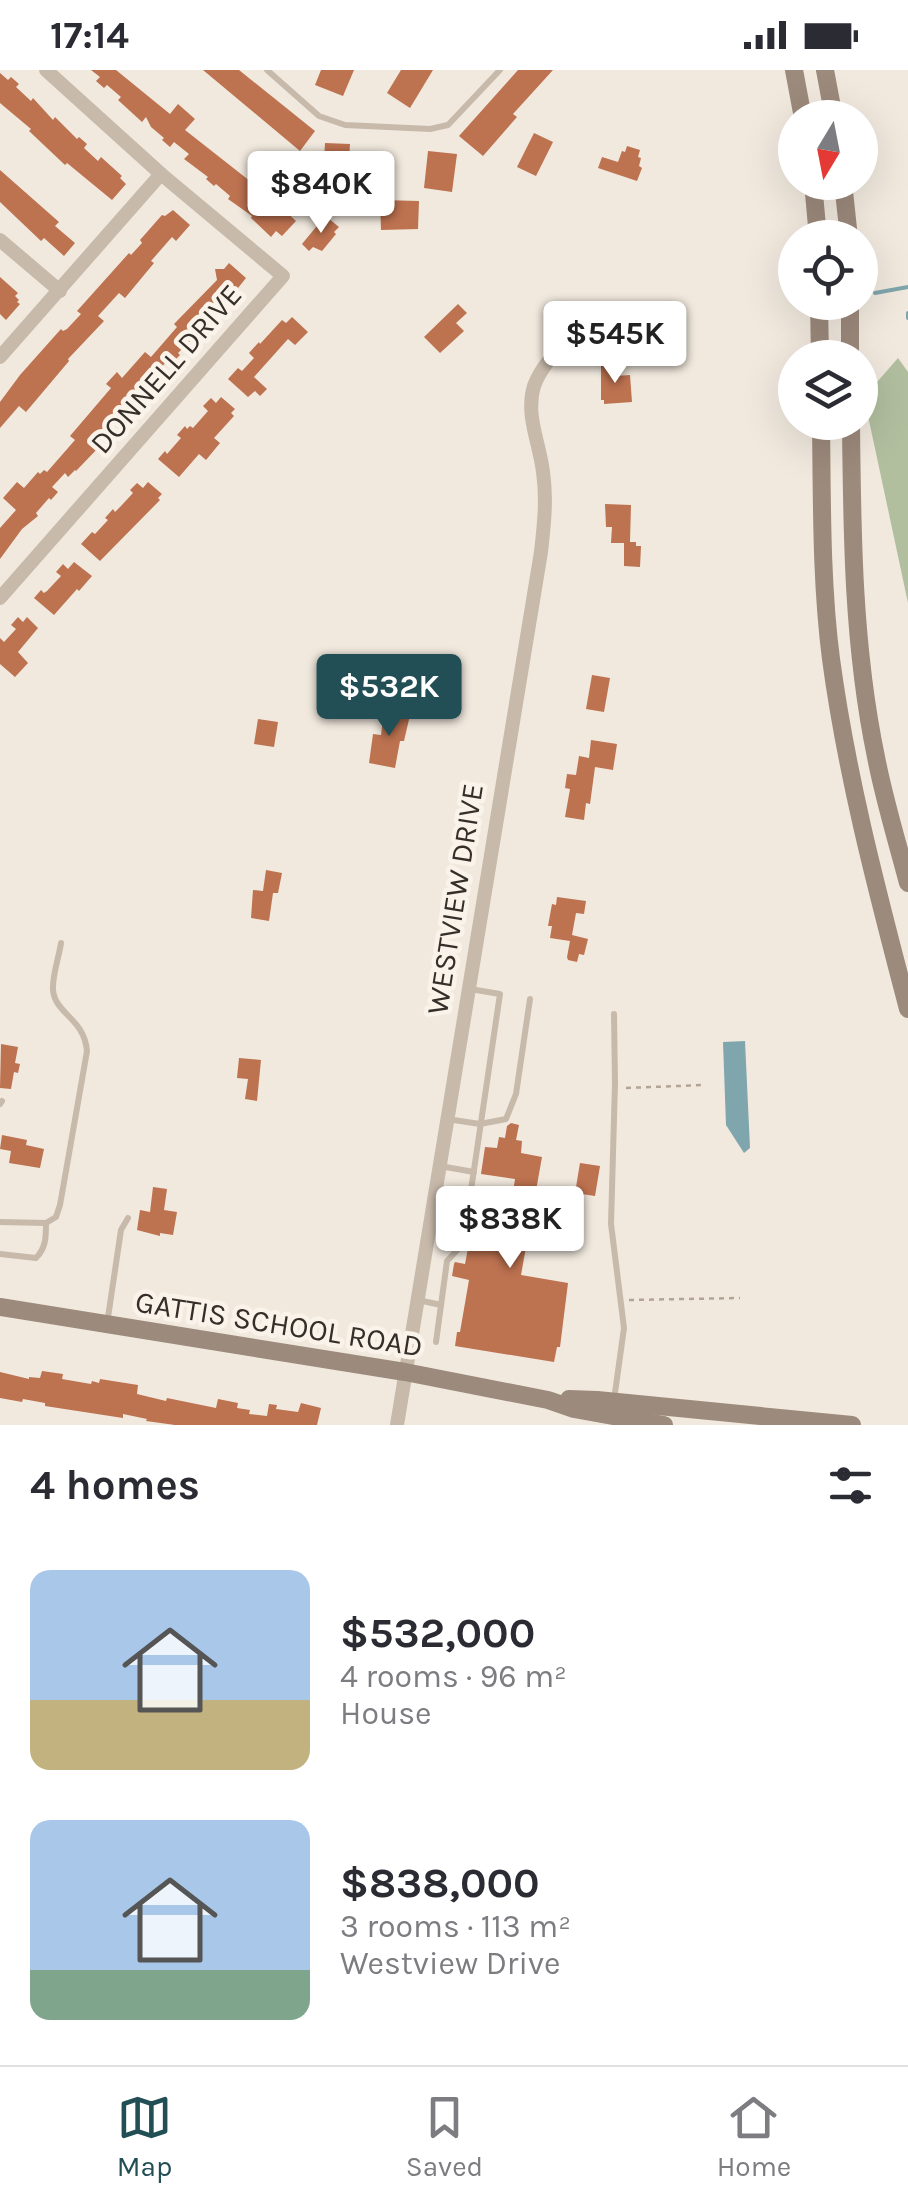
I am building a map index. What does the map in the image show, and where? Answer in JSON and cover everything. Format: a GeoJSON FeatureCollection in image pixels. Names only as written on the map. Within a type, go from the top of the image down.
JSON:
{"type":"FeatureCollection","features":[{"type":"Feature","properties":{"kind":"main road"},"geometry":{"type":"LineString","coordinates":[[794,70],[800,100]]}},
{"type":"Feature","properties":{"kind":"main road"},"geometry":{"type":"LineString","coordinates":[[825,70],[831,100]]}},
{"type":"Feature","properties":{"kind":"main road"},"geometry":{"type":"LineString","coordinates":[[821,440],[830,656],[847,763],[908,1009]]}},
{"type":"Feature","properties":{"kind":"main road"},"geometry":{"type":"LineString","coordinates":[[851,440],[852,544],[863,675],[876,757],[908,882]]}},
{"type":"Feature","properties":{"kind":"main road"},"geometry":{"type":"LineString","coordinates":[[847,763],[876,757]]}},
{"type":"Feature","properties":{"kind":"main road","name":"GATTIS SCHOOL ROAD"},"geometry":{"type":"LineString","coordinates":[[0,1306],[405,1372],[664,1425]]}},
{"type":"Feature","properties":{"kind":"main road","name":"GATTIS SCHOOL ROAD"},"geometry":{"type":"LineString","coordinates":[[612,1414],[852,1425]]}},
{"type":"Feature","properties":{"kind":"street","name":"DONNELL DRIVE"},"geometry":{"type":"LineString","coordinates":[[0,598],[283,276],[161,174],[46,70]]}},
{"type":"Feature","properties":{"kind":"street"},"geometry":{"type":"LineString","coordinates":[[0,357],[161,174]]}},
{"type":"Feature","properties":{"kind":"street"},"geometry":{"type":"LineString","coordinates":[[0,240],[60,291]]}},
{"type":"Feature","properties":{"kind":"street","name":"WESTVIEW DRIVE"},"geometry":{"type":"LineString","coordinates":[[396,1425],[545,518],[543,468],[532,398],[539,375],[576,328]]}},
{"type":"Feature","properties":{"kind":"lane"},"geometry":{"type":"LineString","coordinates":[[267,70],[320,116],[345,125],[430,130],[448,125],[500,70]]}},
{"type":"Feature","properties":{"kind":"lane"},"geometry":{"type":"LineString","coordinates":[[0,1222],[46,1223],[56,1217],[60,1205],[87,1051],[86,1037],[57,1005],[53,989],[61,943]]}},
{"type":"Feature","properties":{"kind":"lane"},"geometry":{"type":"LineString","coordinates":[[436,1342],[447,1261],[463,1244],[500,994],[470,989]]}},
{"type":"Feature","properties":{"kind":"lane"},"geometry":{"type":"LineString","coordinates":[[446,1118],[480,1124],[506,1119],[516,1094],[530,1000]]}},
{"type":"Feature","properties":{"kind":"lane"},"geometry":{"type":"LineString","coordinates":[[612,1414],[624,1328],[611,1224],[614,1014]]}},
{"type":"Feature","properties":{"kind":"lane"},"geometry":{"type":"LineString","coordinates":[[438,1166],[474,1172]]}},
{"type":"Feature","properties":{"kind":"lane"},"geometry":{"type":"LineString","coordinates":[[107,1324],[120,1230],[128,1218]]}},
{"type":"Feature","properties":{"kind":"lane"},"geometry":{"type":"LineString","coordinates":[[0,1254],[36,1258],[42,1252],[46,1223]]}},
{"type":"Feature","properties":{"kind":"lane"},"geometry":{"type":"LineString","coordinates":[[417,1300],[441,1304]]}},
{"type":"Feature","properties":{"kind":"path"},"geometry":{"type":"LineString","coordinates":[[621,1088],[704,1085]]}},
{"type":"Feature","properties":{"kind":"path"},"geometry":{"type":"LineString","coordinates":[[628,1300],[740,1298]]}},
{"type":"Feature","properties":{"kind":"green space"},"geometry":{"type":"Polygon","coordinates":[[[898,358],[908,372],[908,603],[873,440],[878,440],[878,381],[898,358]]]}},
{"type":"Feature","properties":{"kind":"water"},"geometry":{"type":"Polygon","coordinates":[[[745,1041],[750,1148],[744,1153],[726,1125],[723,1042],[745,1041]]]}},
{"type":"Feature","properties":{"kind":"building"},"geometry":{"type":"Polygon","coordinates":[[[91,70],[116,70],[170,114],[178,104],[195,119],[185,130],[255,185],[249,191],[278,212],[282,208],[296,221],[282,236],[276,231],[271,237],[252,216],[228,199],[230,196],[184,159],[189,154],[174,142],[170,147],[146,117],[142,122],[118,100],[121,97],[96,81],[100,77],[91,70]]]}},
{"type":"Feature","properties":{"kind":"building"},"geometry":{"type":"Polygon","coordinates":[[[203,70],[239,70],[315,131],[300,151],[203,70]]]}},
{"type":"Feature","properties":{"kind":"building"},"geometry":{"type":"Polygon","coordinates":[[[321,70],[354,70],[343,96],[315,85],[321,70]]]}},
{"type":"Feature","properties":{"kind":"building"},"geometry":{"type":"Polygon","coordinates":[[[401,70],[433,70],[410,108],[387,93],[401,70]]]}},
{"type":"Feature","properties":{"kind":"building"},"geometry":{"type":"Polygon","coordinates":[[[518,70],[553,70],[513,114],[517,117],[483,156],[459,136],[518,70]]]}},
{"type":"Feature","properties":{"kind":"building"},"geometry":{"type":"Polygon","coordinates":[[[0,73],[8,80],[11,77],[31,101],[33,98],[53,120],[55,117],[87,144],[84,148],[98,161],[101,157],[122,176],[126,184],[112,200],[65,165],[0,103],[0,73]]]}},
{"type":"Feature","properties":{"kind":"building"},"geometry":{"type":"Polygon","coordinates":[[[534,133],[553,142],[536,176],[517,167],[534,133]]]}},
{"type":"Feature","properties":{"kind":"building"},"geometry":{"type":"Polygon","coordinates":[[[325,143],[350,144],[348,179],[323,178],[325,143]]]}},
{"type":"Feature","properties":{"kind":"building"},"geometry":{"type":"Polygon","coordinates":[[[627,146],[640,150],[642,168],[637,181],[598,168],[602,157],[618,162],[627,146]]]}},
{"type":"Feature","properties":{"kind":"building"},"geometry":{"type":"Polygon","coordinates":[[[428,151],[457,154],[452,192],[424,188],[428,151]]]}},
{"type":"Feature","properties":{"kind":"building"},"geometry":{"type":"Polygon","coordinates":[[[0,170],[59,222],[55,226],[75,243],[64,256],[44,238],[41,241],[0,202],[0,170]]]}},
{"type":"Feature","properties":{"kind":"building"},"geometry":{"type":"Polygon","coordinates":[[[380,200],[419,201],[418,229],[381,230],[380,200]]]}},
{"type":"Feature","properties":{"kind":"building"},"geometry":{"type":"Polygon","coordinates":[[[173,210],[190,225],[176,241],[172,237],[125,298],[119,293],[98,316],[104,321],[26,412],[19,406],[0,428],[0,402],[20,375],[61,329],[67,329],[81,314],[77,311],[142,243],[140,240],[162,215],[173,210]]]}},
{"type":"Feature","properties":{"kind":"building"},"geometry":{"type":"Polygon","coordinates":[[[328,218],[339,227],[336,234],[322,251],[313,247],[309,251],[302,244],[328,218]]]}},
{"type":"Feature","properties":{"kind":"building"},"geometry":{"type":"Polygon","coordinates":[[[229,263],[246,278],[211,317],[207,313],[194,327],[199,332],[172,363],[168,359],[156,375],[159,378],[135,398],[140,401],[121,421],[115,415],[99,433],[103,436],[96,444],[99,447],[76,471],[68,477],[65,473],[52,487],[58,492],[22,529],[0,559],[0,528],[16,510],[3,498],[17,482],[24,488],[38,472],[47,472],[75,440],[70,436],[111,388],[106,384],[117,372],[122,378],[145,352],[151,357],[177,327],[174,324],[217,280],[215,269],[224,269],[229,263]]]}},
{"type":"Feature","properties":{"kind":"building"},"geometry":{"type":"Polygon","coordinates":[[[0,277],[18,293],[15,296],[20,304],[6,320],[0,314],[0,277]]]}},
{"type":"Feature","properties":{"kind":"building"},"geometry":{"type":"Polygon","coordinates":[[[676,301],[678,325],[647,328],[645,303],[676,301]]]}},
{"type":"Feature","properties":{"kind":"building"},"geometry":{"type":"Polygon","coordinates":[[[458,304],[467,313],[456,323],[464,331],[440,353],[424,337],[458,304]]]}},
{"type":"Feature","properties":{"kind":"building"},"geometry":{"type":"Polygon","coordinates":[[[292,317],[308,332],[295,345],[288,339],[254,377],[267,389],[260,396],[255,391],[248,397],[228,379],[254,358],[249,353],[259,342],[282,320],[286,323],[292,317]]]}},
{"type":"Feature","properties":{"kind":"building"},"geometry":{"type":"Polygon","coordinates":[[[615,364],[616,376],[630,375],[632,402],[604,404],[601,400],[601,365],[615,364]]]}},
{"type":"Feature","properties":{"kind":"building"},"geometry":{"type":"Polygon","coordinates":[[[221,397],[235,409],[231,413],[234,416],[214,438],[220,443],[206,460],[199,454],[179,477],[158,459],[181,438],[177,435],[185,426],[193,428],[208,411],[203,406],[211,398],[216,403],[221,397]]]}},
{"type":"Feature","properties":{"kind":"building"},"geometry":{"type":"Polygon","coordinates":[[[148,482],[162,494],[160,500],[100,561],[81,544],[133,493],[130,490],[137,483],[143,488],[148,482]]]}},
{"type":"Feature","properties":{"kind":"building"},"geometry":{"type":"Polygon","coordinates":[[[605,504],[631,505],[630,542],[641,546],[640,567],[624,566],[624,543],[611,543],[612,527],[606,527],[605,504]]]}},
{"type":"Feature","properties":{"kind":"building"},"geometry":{"type":"Polygon","coordinates":[[[74,562],[92,576],[54,615],[34,598],[61,576],[56,572],[63,564],[68,569],[74,562]]]}},
{"type":"Feature","properties":{"kind":"building"},"geometry":{"type":"Polygon","coordinates":[[[18,617],[23,622],[27,617],[38,628],[18,652],[28,663],[15,677],[0,664],[0,638],[4,642],[16,629],[11,625],[18,617]]]}},
{"type":"Feature","properties":{"kind":"building"},"geometry":{"type":"Polygon","coordinates":[[[592,675],[610,678],[604,712],[586,709],[592,675]]]}},
{"type":"Feature","properties":{"kind":"building"},"geometry":{"type":"Polygon","coordinates":[[[384,711],[410,715],[395,768],[369,763],[373,734],[381,735],[384,711]]]}},
{"type":"Feature","properties":{"kind":"building"},"geometry":{"type":"Polygon","coordinates":[[[258,719],[278,722],[274,747],[254,744],[258,719]]]}},
{"type":"Feature","properties":{"kind":"building"},"geometry":{"type":"Polygon","coordinates":[[[591,740],[617,744],[613,770],[595,767],[584,820],[565,817],[570,789],[565,788],[567,774],[576,775],[579,756],[589,758],[591,740]]]}},
{"type":"Feature","properties":{"kind":"building"},"geometry":{"type":"Polygon","coordinates":[[[266,870],[282,873],[278,893],[273,893],[269,921],[251,918],[253,890],[263,891],[266,870]]]}},
{"type":"Feature","properties":{"kind":"building"},"geometry":{"type":"Polygon","coordinates":[[[557,897],[586,901],[584,914],[576,913],[572,935],[588,939],[584,955],[579,954],[577,962],[567,957],[570,941],[550,938],[552,926],[548,926],[557,897]]]}},
{"type":"Feature","properties":{"kind":"building"},"geometry":{"type":"Polygon","coordinates":[[[1,1044],[18,1047],[15,1063],[20,1064],[11,1089],[0,1088],[1,1044]]]}},
{"type":"Feature","properties":{"kind":"building"},"geometry":{"type":"Polygon","coordinates":[[[239,1058],[261,1060],[257,1101],[245,1099],[248,1079],[237,1078],[239,1058]]]}},
{"type":"Feature","properties":{"kind":"building"},"geometry":{"type":"Polygon","coordinates":[[[511,1123],[519,1125],[516,1140],[522,1141],[521,1153],[542,1157],[521,1275],[568,1283],[560,1347],[554,1362],[455,1346],[469,1280],[452,1276],[454,1264],[465,1264],[472,1228],[497,1232],[502,1203],[511,1205],[515,1179],[481,1174],[485,1147],[497,1148],[499,1137],[505,1138],[511,1123]]]}},
{"type":"Feature","properties":{"kind":"building"},"geometry":{"type":"Polygon","coordinates":[[[2,1135],[27,1140],[26,1145],[44,1149],[40,1168],[9,1163],[11,1151],[0,1149],[2,1135]]]}},
{"type":"Feature","properties":{"kind":"building"},"geometry":{"type":"Polygon","coordinates":[[[580,1163],[600,1166],[595,1196],[575,1193],[580,1163]]]}},
{"type":"Feature","properties":{"kind":"building"},"geometry":{"type":"Polygon","coordinates":[[[153,1187],[167,1189],[164,1210],[177,1212],[173,1235],[137,1230],[140,1210],[150,1212],[153,1187]]]}},
{"type":"Feature","properties":{"kind":"building"},"geometry":{"type":"Polygon","coordinates":[[[42,1371],[91,1384],[99,1383],[100,1379],[138,1385],[137,1394],[166,1401],[167,1398],[216,1408],[218,1399],[238,1403],[237,1408],[250,1410],[249,1414],[267,1416],[269,1404],[298,1412],[301,1403],[321,1408],[317,1425],[175,1425],[0,1398],[0,1372],[29,1379],[40,1378],[42,1371]]]}},
{"type":"Feature","properties":{"kind":"waterway"},"geometry":{"type":"LineString","coordinates":[[878,292],[908,287]]}},
{"type":"Feature","properties":{"kind":"waterway"},"geometry":{"type":"LineString","coordinates":[[908,313],[908,318]]}}]}
